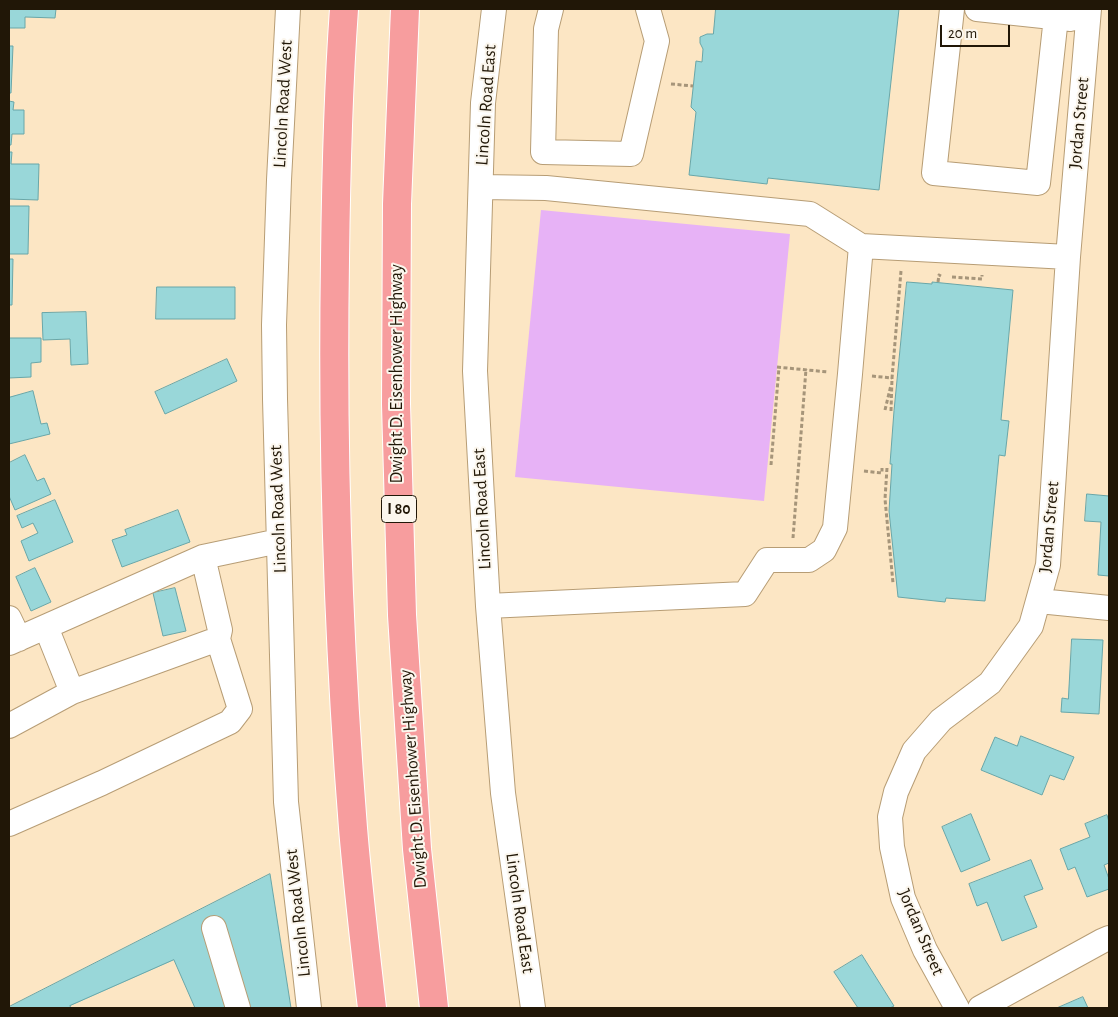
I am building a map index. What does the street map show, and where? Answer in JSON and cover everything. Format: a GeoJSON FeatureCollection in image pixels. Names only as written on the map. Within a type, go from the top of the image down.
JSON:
{"type":"FeatureCollection","features":[{"type":"Feature","properties":{"kind":"highway"},"geometry":{"type":"LineString","coordinates":[[344,9],[338,117],[335,238],[336,524],[346,719],[354,829],[372,1008]]}},
{"type":"Feature","properties":{"kind":"highway","name":"Dwight D. Eisenhower Highway"},"geometry":{"type":"LineString","coordinates":[[405,9],[396,204],[396,424],[406,683],[417,850],[434,1008]]}},
{"type":"Feature","properties":{"kind":"street","name":"Lincoln Road West"},"geometry":{"type":"LineString","coordinates":[[288,9],[279,171],[274,325],[286,802],[309,1008]]}},
{"type":"Feature","properties":{"kind":"street","name":"Lincoln Road East"},"geometry":{"type":"LineString","coordinates":[[494,9],[483,103],[475,371],[488,606],[503,793],[533,1008]]}},
{"type":"Feature","properties":{"kind":"street"},"geometry":{"type":"LineString","coordinates":[[551,9],[546,29],[543,152],[631,154],[657,41],[648,9]]}},
{"type":"Feature","properties":{"kind":"street"},"geometry":{"type":"LineString","coordinates":[[952,9],[934,173],[1038,183],[1056,17]]}},
{"type":"Feature","properties":{"kind":"street"},"geometry":{"type":"LineString","coordinates":[[977,9],[1056,17],[1088,15]]}},
{"type":"Feature","properties":{"kind":"street","name":"Jordan Street"},"geometry":{"type":"LineString","coordinates":[[957,1008],[925,950],[903,898],[892,847],[890,817],[896,792],[914,751],[941,720],[990,683],[1031,626],[1039,602],[1048,565],[1068,257],[1088,15]]}},
{"type":"Feature","properties":{"kind":"street"},"geometry":{"type":"LineString","coordinates":[[481,187],[546,188],[810,214],[861,246],[1068,257]]}},
{"type":"Feature","properties":{"kind":"street"},"geometry":{"type":"LineString","coordinates":[[488,606],[745,594],[767,560],[809,560],[824,550],[835,528],[861,246]]}},
{"type":"Feature","properties":{"kind":"street"},"geometry":{"type":"LineString","coordinates":[[12,634],[46,627],[203,557],[279,541]]}},
{"type":"Feature","properties":{"kind":"street"},"geometry":{"type":"LineString","coordinates":[[9,824],[102,783],[230,722],[240,709],[218,639],[220,630],[203,557]]}},
{"type":"Feature","properties":{"kind":"street"},"geometry":{"type":"LineString","coordinates":[[1039,602],[1109,608]]}},
{"type":"Feature","properties":{"kind":"street"},"geometry":{"type":"LineString","coordinates":[[46,627],[72,692]]}},
{"type":"Feature","properties":{"kind":"street"},"geometry":{"type":"LineString","coordinates":[[9,726],[72,692],[218,639]]}},
{"type":"Feature","properties":{"kind":"street"},"geometry":{"type":"LineString","coordinates":[[214,928],[238,1008]]}},
{"type":"Feature","properties":{"kind":"street"},"geometry":{"type":"LineString","coordinates":[[980,1008],[1109,938]]}},
{"type":"Feature","properties":{"kind":"path"},"geometry":{"type":"LineString","coordinates":[[891,411],[902,265]]}},
{"type":"Feature","properties":{"kind":"path"},"geometry":{"type":"LineString","coordinates":[[938,282],[939,275],[982,279],[982,274],[974,273]]}},
{"type":"Feature","properties":{"kind":"path"},"geometry":{"type":"LineString","coordinates":[[771,465],[778,366],[806,369],[792,560]]}},
{"type":"Feature","properties":{"kind":"path"},"geometry":{"type":"LineString","coordinates":[[886,410],[892,378]]}},
{"type":"Feature","properties":{"kind":"path"},"geometry":{"type":"LineString","coordinates":[[882,468],[882,473]]}},
{"type":"Feature","properties":{"kind":"path"},"geometry":{"type":"LineString","coordinates":[[887,468],[884,499],[893,583]]}},
{"type":"Feature","properties":{"kind":"shaded area"},"geometry":{"type":"Polygon","coordinates":[[[541,210],[790,234],[764,501],[515,477],[541,210]]]}},
{"type":"Feature","properties":{"kind":"building"},"geometry":{"type":"Polygon","coordinates":[[[9,9],[56,9],[55,18],[25,17],[25,28],[9,28],[9,9]]]}},
{"type":"Feature","properties":{"kind":"building"},"geometry":{"type":"Polygon","coordinates":[[[716,9],[899,9],[879,190],[768,178],[767,184],[689,175],[696,112],[691,107],[696,61],[702,62],[703,49],[700,37],[713,34],[716,9]]]}},
{"type":"Feature","properties":{"kind":"building"},"geometry":{"type":"Polygon","coordinates":[[[9,46],[13,46],[11,93],[9,93],[9,46]]]}},
{"type":"Feature","properties":{"kind":"building"},"geometry":{"type":"Polygon","coordinates":[[[9,101],[14,102],[13,110],[24,110],[24,134],[12,134],[11,145],[9,145],[9,101]]]}},
{"type":"Feature","properties":{"kind":"building"},"geometry":{"type":"Polygon","coordinates":[[[9,152],[12,152],[11,164],[39,164],[38,200],[9,199],[9,152]]]}},
{"type":"Feature","properties":{"kind":"building"},"geometry":{"type":"Polygon","coordinates":[[[9,206],[29,206],[28,254],[9,254],[9,206]]]}},
{"type":"Feature","properties":{"kind":"building"},"geometry":{"type":"Polygon","coordinates":[[[9,259],[13,259],[12,305],[9,305],[9,259]]]}},
{"type":"Feature","properties":{"kind":"building"},"geometry":{"type":"Polygon","coordinates":[[[907,282],[932,284],[932,282],[1013,290],[1001,420],[1009,421],[1005,456],[999,455],[985,601],[946,598],[945,602],[898,597],[889,511],[892,464],[890,464],[907,282]]]}},
{"type":"Feature","properties":{"kind":"building"},"geometry":{"type":"Polygon","coordinates":[[[157,287],[235,287],[235,319],[156,319],[157,287]]]}},
{"type":"Feature","properties":{"kind":"building"},"geometry":{"type":"Polygon","coordinates":[[[86,312],[88,364],[71,365],[70,339],[43,340],[42,313],[86,312]]]}},
{"type":"Feature","properties":{"kind":"building"},"geometry":{"type":"Polygon","coordinates":[[[9,338],[41,338],[41,362],[31,363],[31,377],[9,378],[9,338]]]}},
{"type":"Feature","properties":{"kind":"building"},"geometry":{"type":"Polygon","coordinates":[[[227,359],[237,381],[165,414],[155,392],[227,359]]]}},
{"type":"Feature","properties":{"kind":"building"},"geometry":{"type":"Polygon","coordinates":[[[33,391],[41,424],[47,423],[50,434],[9,444],[9,397],[33,391]]]}},
{"type":"Feature","properties":{"kind":"building"},"geometry":{"type":"Polygon","coordinates":[[[25,455],[37,481],[44,478],[51,494],[15,510],[9,496],[9,463],[25,455]]]}},
{"type":"Feature","properties":{"kind":"building"},"geometry":{"type":"Polygon","coordinates":[[[1087,494],[1109,496],[1109,576],[1098,575],[1101,522],[1085,521],[1087,494]]]}},
{"type":"Feature","properties":{"kind":"building"},"geometry":{"type":"Polygon","coordinates":[[[55,500],[73,542],[29,561],[21,541],[38,533],[33,523],[22,528],[17,516],[55,500]]]}},
{"type":"Feature","properties":{"kind":"building"},"geometry":{"type":"Polygon","coordinates":[[[178,510],[190,542],[122,567],[112,540],[127,535],[125,530],[178,510]]]}},
{"type":"Feature","properties":{"kind":"building"},"geometry":{"type":"Polygon","coordinates":[[[35,568],[51,602],[31,611],[16,577],[35,568]]]}},
{"type":"Feature","properties":{"kind":"building"},"geometry":{"type":"Polygon","coordinates":[[[175,588],[186,631],[163,636],[153,593],[175,588]]]}},
{"type":"Feature","properties":{"kind":"building"},"geometry":{"type":"Polygon","coordinates":[[[1072,639],[1103,640],[1099,714],[1061,712],[1062,698],[1068,699],[1072,639]]]}},
{"type":"Feature","properties":{"kind":"building"},"geometry":{"type":"Polygon","coordinates":[[[1021,736],[1074,757],[1064,780],[1050,775],[1042,795],[981,770],[995,737],[1017,746],[1021,736]]]}},
{"type":"Feature","properties":{"kind":"building"},"geometry":{"type":"Polygon","coordinates":[[[971,814],[990,860],[961,872],[942,827],[971,814]]]}},
{"type":"Feature","properties":{"kind":"building"},"geometry":{"type":"Polygon","coordinates":[[[1107,815],[1109,822],[1109,863],[1104,865],[1109,879],[1109,889],[1087,897],[1075,867],[1068,870],[1060,849],[1090,837],[1085,824],[1107,815]]]}},
{"type":"Feature","properties":{"kind":"building"},"geometry":{"type":"Polygon","coordinates":[[[1031,860],[1043,889],[1024,896],[1037,927],[1002,941],[987,902],[977,906],[969,884],[1031,860]]]}},
{"type":"Feature","properties":{"kind":"building"},"geometry":{"type":"Polygon","coordinates":[[[270,874],[291,1008],[9,1008],[9,1007],[270,874]]]}},
{"type":"Feature","properties":{"kind":"building"},"geometry":{"type":"Polygon","coordinates":[[[862,955],[894,1006],[890,1008],[858,1008],[834,972],[862,955]]]}},
{"type":"Feature","properties":{"kind":"building"},"geometry":{"type":"Polygon","coordinates":[[[174,960],[195,1008],[71,1008],[70,1006],[174,960]]]}},
{"type":"Feature","properties":{"kind":"building"},"geometry":{"type":"Polygon","coordinates":[[[1083,997],[1088,1008],[1057,1008],[1083,997]]]}}]}
